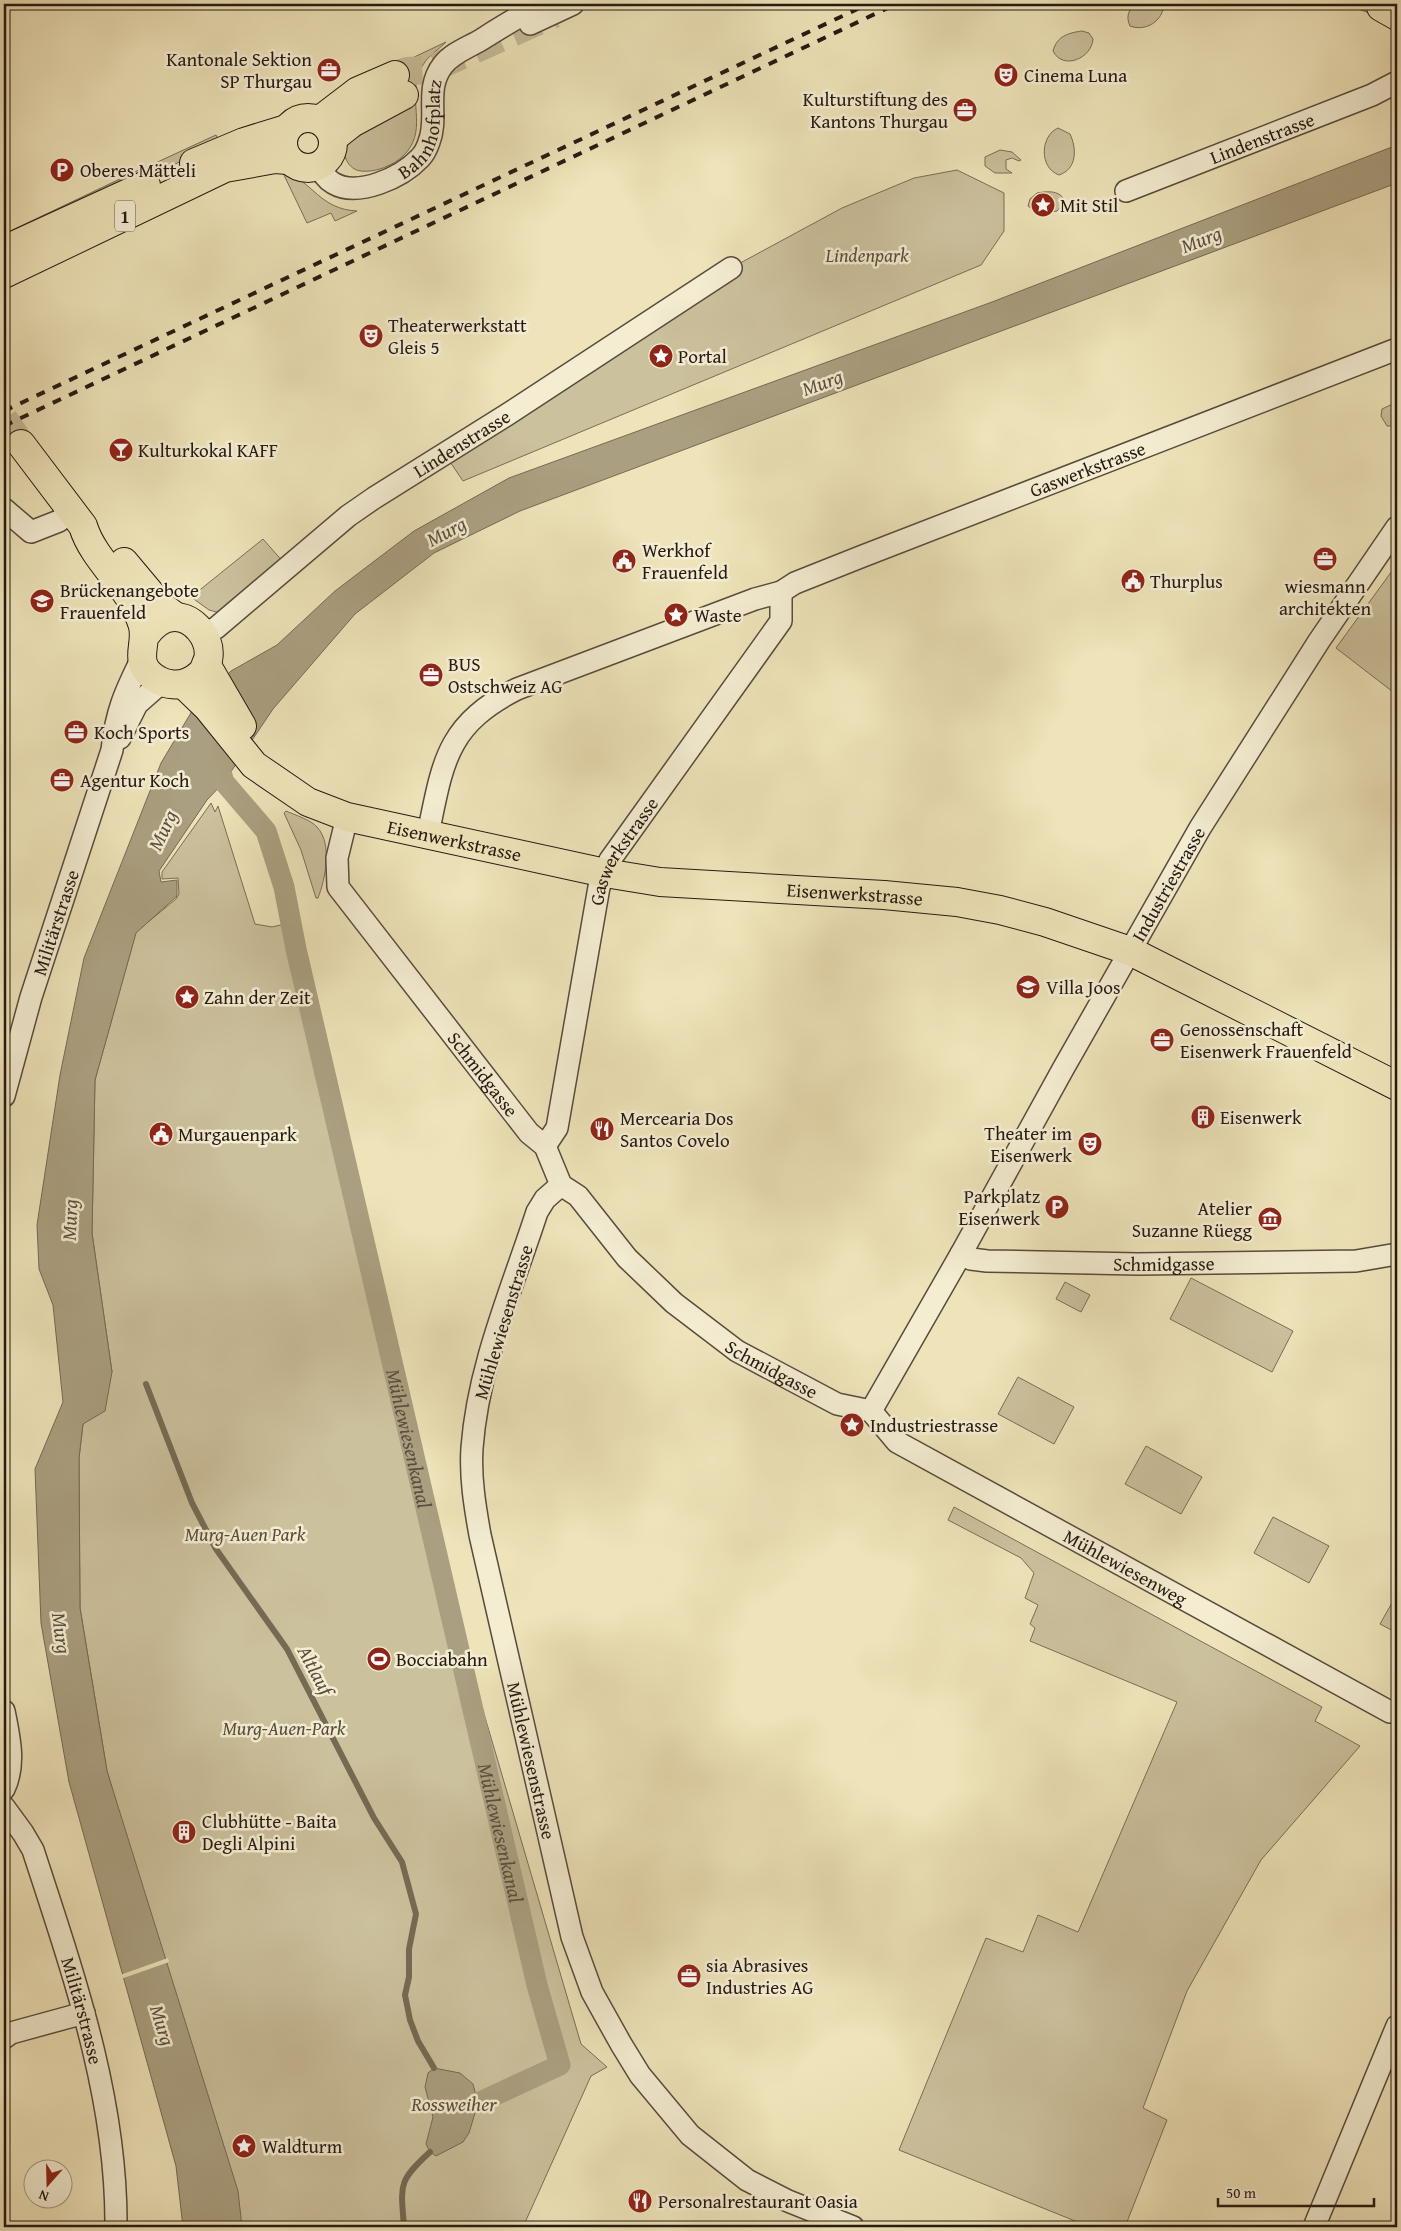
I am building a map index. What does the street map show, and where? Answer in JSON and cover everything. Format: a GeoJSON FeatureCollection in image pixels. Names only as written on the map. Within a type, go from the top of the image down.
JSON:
{"type":"FeatureCollection","features":[{"type":"Feature","properties":{"kind":"main road"},"geometry":{"type":"LineString","coordinates":[[326,129],[358,91],[399,85]]}},
{"type":"Feature","properties":{"kind":"main road"},"geometry":{"type":"LineString","coordinates":[[305,117],[326,129],[331,154],[319,166],[304,168],[288,160],[282,145],[286,129],[291,123],[305,117]]}},
{"type":"Feature","properties":{"kind":"main road","name":"1"},"geometry":{"type":"LineString","coordinates":[[4,250],[216,152],[286,129]]}},
{"type":"Feature","properties":{"kind":"main road","name":"1"},"geometry":{"type":"LineString","coordinates":[[4,274],[225,168],[275,159],[288,160]]}},
{"type":"Feature","properties":{"kind":"main road"},"geometry":{"type":"LineString","coordinates":[[21,444],[77,518],[87,540],[131,601],[142,623],[143,647],[149,673],[190,678],[209,652],[204,634],[196,625],[188,620],[176,617],[160,605],[101,535],[77,518]]}},
{"type":"Feature","properties":{"kind":"main road"},"geometry":{"type":"LineString","coordinates":[[143,647],[158,622],[176,617]]}},
{"type":"Feature","properties":{"kind":"main road","name":"Eisenwerkstrasse"},"geometry":{"type":"LineString","coordinates":[[190,678],[214,714],[286,788],[308,802],[347,817],[428,834],[600,888],[660,882],[884,895],[957,902],[1000,910],[1045,922],[1130,952],[1397,1086]]}},
{"type":"Feature","properties":{"kind":"street","name":"Bahnhofplatz"},"geometry":{"type":"LineString","coordinates":[[319,166],[327,178],[335,184],[354,188],[388,179],[407,168],[424,153],[430,139],[432,96],[438,71],[452,56],[543,4]]}},
{"type":"Feature","properties":{"kind":"street","name":"Bahnhofplatz"},"geometry":{"type":"LineString","coordinates":[[482,39],[525,27],[573,4]]}},
{"type":"Feature","properties":{"kind":"street","name":"Lindenstrasse"},"geometry":{"type":"LineString","coordinates":[[1126,191],[1372,95],[1397,82]]}},
{"type":"Feature","properties":{"kind":"street","name":"Lindenstrasse"},"geometry":{"type":"LineString","coordinates":[[204,634],[216,628],[348,516],[731,268]]}},
{"type":"Feature","properties":{"kind":"street","name":"Gaswerkstrasse"},"geometry":{"type":"LineString","coordinates":[[428,834],[443,766],[450,750],[476,715],[494,701],[517,689],[756,599],[781,592],[795,583],[862,556],[1397,350]]}},
{"type":"Feature","properties":{"kind":"street"},"geometry":{"type":"LineString","coordinates":[[4,509],[31,532],[59,521],[77,518]]}},
{"type":"Feature","properties":{"kind":"street","name":"Industriestrasse"},"geometry":{"type":"LineString","coordinates":[[961,1254],[1200,828],[1319,640],[1397,527]]}},
{"type":"Feature","properties":{"kind":"street","name":"Gaswerkstrasse"},"geometry":{"type":"LineString","coordinates":[[545,1146],[557,1128],[600,888],[610,860],[780,621],[781,592]]}},
{"type":"Feature","properties":{"kind":"street","name":"Militärstrasse"},"geometry":{"type":"LineString","coordinates":[[4,1096],[31,997],[112,750],[115,726],[122,697],[143,647]]}},
{"type":"Feature","properties":{"kind":"street","name":"Militärstrasse"},"geometry":{"type":"LineString","coordinates":[[112,750],[124,732],[138,704],[190,678]]}},
{"type":"Feature","properties":{"kind":"street","name":"Schmidgasse"},"geometry":{"type":"LineString","coordinates":[[347,817],[338,858],[338,887],[529,1133],[545,1146],[561,1184],[578,1196],[627,1258],[674,1303],[723,1342],[837,1404],[871,1411]]}},
{"type":"Feature","properties":{"kind":"street","name":"Mühlewiesenstrasse"},"geometry":{"type":"LineString","coordinates":[[561,1184],[545,1199],[537,1212],[489,1354],[477,1403],[472,1464],[474,1502],[480,1535],[572,1937],[592,1992],[621,2044],[640,2075],[690,2135],[746,2180],[788,2201],[853,2227]]}},
{"type":"Feature","properties":{"kind":"street"},"geometry":{"type":"LineString","coordinates":[[871,1411],[961,1254]]}},
{"type":"Feature","properties":{"kind":"street","name":"Schmidgasse"},"geometry":{"type":"LineString","coordinates":[[961,1254],[971,1259],[987,1261],[1138,1264],[1356,1261],[1397,1254]]}},
{"type":"Feature","properties":{"kind":"street","name":"Mühlewiesenweg"},"geometry":{"type":"LineString","coordinates":[[871,1411],[897,1442],[1390,1712]]}},
{"type":"Feature","properties":{"kind":"street"},"geometry":{"type":"LineString","coordinates":[[4,1711],[10,1743],[11,1766],[4,1789]]}},
{"type":"Feature","properties":{"kind":"street","name":"Militärstrasse"},"geometry":{"type":"LineString","coordinates":[[4,1807],[19,1826],[33,1850],[96,2057],[110,2135],[116,2189],[116,2227]]}},
{"type":"Feature","properties":{"kind":"street"},"geometry":{"type":"LineString","coordinates":[[4,2038],[11,2033],[84,2013]]}},
{"type":"Feature","properties":{"kind":"street"},"geometry":{"type":"LineString","coordinates":[[1314,2227],[1397,2026]]}},
{"type":"Feature","properties":{"kind":"green space"},"geometry":{"type":"Polygon","coordinates":[[[1134,4],[1164,4],[1161,15],[1153,24],[1136,27],[1130,26],[1128,20],[1128,15],[1134,4]]]}},
{"type":"Feature","properties":{"kind":"green space"},"geometry":{"type":"Polygon","coordinates":[[[1344,4],[1379,4],[1375,15],[1344,4]]]}},
{"type":"Feature","properties":{"kind":"green space"},"geometry":{"type":"Polygon","coordinates":[[[1082,31],[1089,33],[1093,39],[1088,52],[1076,60],[1070,61],[1058,57],[1053,51],[1057,42],[1068,34],[1082,31]]]}},
{"type":"Feature","properties":{"kind":"green space"},"geometry":{"type":"Polygon","coordinates":[[[446,42],[430,56],[418,76],[415,97],[415,137],[410,147],[403,156],[384,168],[361,171],[352,168],[346,160],[345,146],[349,140],[356,135],[358,137],[365,131],[391,68],[446,42]]]}},
{"type":"Feature","properties":{"kind":"green space"},"geometry":{"type":"Polygon","coordinates":[[[1058,128],[1070,134],[1074,146],[1072,163],[1065,172],[1059,175],[1048,166],[1044,152],[1048,138],[1058,128]]]}},
{"type":"Feature","properties":{"kind":"green space"},"geometry":{"type":"Polygon","coordinates":[[[216,135],[220,143],[156,173],[151,165],[216,135]]]}},
{"type":"Feature","properties":{"kind":"green space"},"geometry":{"type":"Polygon","coordinates":[[[1000,150],[1012,152],[1021,160],[1012,158],[1006,160],[1006,169],[1012,173],[995,173],[985,166],[985,157],[1000,150]]]}},
{"type":"Feature","properties":{"kind":"green space"},"geometry":{"type":"Polygon","coordinates":[[[141,169],[145,178],[4,244],[4,234],[141,169]]]}},
{"type":"Feature","properties":{"kind":"green space","name":"Lindenpark"},"geometry":{"type":"Polygon","coordinates":[[[957,170],[1004,193],[1004,231],[981,265],[463,481],[444,453],[731,268],[842,208],[914,178],[957,170]]]}},
{"type":"Feature","properties":{"kind":"green space"},"geometry":{"type":"Polygon","coordinates":[[[284,172],[294,176],[334,205],[357,211],[335,221],[331,213],[307,223],[284,172]]]}},
{"type":"Feature","properties":{"kind":"green space"},"geometry":{"type":"Polygon","coordinates":[[[1037,193],[1057,193],[1065,202],[1057,211],[1039,214],[1028,206],[1030,199],[1037,193]]]}},
{"type":"Feature","properties":{"kind":"green space"},"geometry":{"type":"Polygon","coordinates":[[[1397,402],[1397,426],[1387,426],[1381,416],[1382,409],[1397,402]]]}},
{"type":"Feature","properties":{"kind":"green space"},"geometry":{"type":"Polygon","coordinates":[[[263,539],[285,564],[220,613],[209,610],[191,597],[263,539]]]}},
{"type":"Feature","properties":{"kind":"green space"},"geometry":{"type":"Polygon","coordinates":[[[1397,564],[1397,695],[1336,648],[1397,564]]]}},
{"type":"Feature","properties":{"kind":"green space","name":"Murg-Auen-Park"},"geometry":{"type":"Polygon","coordinates":[[[211,803],[215,812],[218,806],[255,924],[272,927],[298,921],[301,949],[413,1472],[581,2044],[607,2067],[591,2076],[523,2227],[241,2227],[107,1771],[80,1608],[79,1458],[83,1424],[112,1372],[92,1233],[95,1080],[136,932],[176,899],[179,894],[178,878],[162,879],[162,872],[211,803]]]}},
{"type":"Feature","properties":{"kind":"green space"},"geometry":{"type":"Polygon","coordinates":[[[286,811],[311,822],[322,834],[325,843],[326,862],[318,898],[316,898],[301,850],[284,813],[286,811]]]}},
{"type":"Feature","properties":{"kind":"green space"},"geometry":{"type":"Polygon","coordinates":[[[1191,1278],[1293,1331],[1272,1372],[1170,1319],[1191,1278]]]}},
{"type":"Feature","properties":{"kind":"green space"},"geometry":{"type":"Polygon","coordinates":[[[1065,1282],[1090,1295],[1081,1312],[1056,1299],[1065,1282]]]}},
{"type":"Feature","properties":{"kind":"green space"},"geometry":{"type":"Polygon","coordinates":[[[1018,1377],[1074,1407],[1054,1444],[998,1414],[1018,1377]]]}},
{"type":"Feature","properties":{"kind":"green space"},"geometry":{"type":"Polygon","coordinates":[[[1146,1446],[1202,1477],[1181,1514],[1125,1484],[1146,1446]]]}},
{"type":"Feature","properties":{"kind":"green space"},"geometry":{"type":"Polygon","coordinates":[[[954,1507],[1322,1707],[1315,1721],[1360,1746],[1261,1860],[1187,1991],[1143,2108],[1167,2120],[1125,2227],[1090,2227],[899,2150],[986,1938],[1023,1952],[1038,1915],[1078,1932],[1177,1702],[1030,1641],[1035,1628],[1030,1624],[1038,1605],[1025,1598],[1034,1573],[1021,1558],[948,1520],[954,1507]]]}},
{"type":"Feature","properties":{"kind":"green space"},"geometry":{"type":"Polygon","coordinates":[[[1273,1517],[1329,1546],[1309,1583],[1254,1553],[1273,1517]]]}},
{"type":"Feature","properties":{"kind":"green space"},"geometry":{"type":"Polygon","coordinates":[[[1397,1594],[1397,1633],[1380,1624],[1397,1594]]]}},
{"type":"Feature","properties":{"kind":"water","name":"Murg"},"geometry":{"type":"Polygon","coordinates":[[[1397,145],[1397,183],[520,511],[434,553],[355,614],[273,709],[224,782],[207,800],[159,871],[161,882],[177,880],[177,896],[136,933],[95,1080],[92,1233],[112,1372],[105,1411],[83,1424],[79,1458],[80,1608],[107,1771],[238,2191],[242,2227],[183,2227],[176,2166],[69,1782],[41,1623],[35,1469],[63,1402],[53,1305],[39,1269],[37,1225],[60,1075],[84,958],[161,763],[195,706],[231,671],[277,645],[335,591],[414,531],[509,478],[992,302],[1397,145]]]}},
{"type":"Feature","properties":{"kind":"water","name":"Rossweiher"},"geometry":{"type":"Polygon","coordinates":[[[434,2068],[460,2073],[473,2084],[478,2103],[469,2133],[463,2142],[436,2156],[430,2152],[426,2144],[433,2117],[425,2087],[428,2073],[434,2068]]]}},
{"type":"Feature","properties":{"kind":"pier"},"geometry":{"type":"Polygon","coordinates":[[[168,1958],[169,1962],[121,1979],[120,1975],[168,1958]]]}},
{"type":"Feature","properties":{"kind":"waterway","name":"Mühlewiesenkanal"},"geometry":{"type":"LineString","coordinates":[[216,756],[224,782],[266,831],[284,887],[296,949],[537,1985],[560,2065],[478,2103]]}},
{"type":"Feature","properties":{"kind":"waterway","name":"Altlauf"},"geometry":{"type":"LineString","coordinates":[[146,1384],[192,1503],[216,1549],[287,1649],[374,1818],[402,1862],[416,1914],[409,1949],[409,1977],[405,1995],[410,2020],[418,2041],[434,2068]]}},
{"type":"Feature","properties":{"kind":"waterway","name":"Altlauf"},"geometry":{"type":"LineString","coordinates":[[404,2227],[402,2193],[406,2178],[430,2152]]}},
{"type":"Feature","properties":{"kind":"tunnel"},"geometry":{"type":"LineString","coordinates":[[395,75],[407,71],[429,70],[554,14]]}},
{"type":"Feature","properties":{"kind":"tunnel"},"geometry":{"type":"LineString","coordinates":[[4,419],[21,444]]}},
{"type":"Feature","properties":{"kind":"railway"},"geometry":{"type":"LineString","coordinates":[[4,411],[868,4]]}},
{"type":"Feature","properties":{"kind":"railway"},"geometry":{"type":"LineString","coordinates":[[4,426],[896,4]]}},
{"type":"Feature","properties":{"kind":"place","name":"Kantonale Sektion SP Thurgau"},"geometry":{"type":"Point","coordinates":[329,70]}},
{"type":"Feature","properties":{"kind":"place","name":"Cinema Luna"},"geometry":{"type":"Point","coordinates":[1006,75]}},
{"type":"Feature","properties":{"kind":"place","name":"Kulturstiftung des Kantons Thurgau"},"geometry":{"type":"Point","coordinates":[965,110]}},
{"type":"Feature","properties":{"kind":"place","name":"Oberes Mätteli"},"geometry":{"type":"Point","coordinates":[62,170]}},
{"type":"Feature","properties":{"kind":"place","name":"Mit Stil"},"geometry":{"type":"Point","coordinates":[1043,205]}},
{"type":"Feature","properties":{"kind":"place","name":"Theaterwerkstatt Gleis 5"},"geometry":{"type":"Point","coordinates":[371,336]}},
{"type":"Feature","properties":{"kind":"place","name":"Portal"},"geometry":{"type":"Point","coordinates":[661,356]}},
{"type":"Feature","properties":{"kind":"place","name":"Kulturkokal KAFF"},"geometry":{"type":"Point","coordinates":[121,450]}},
{"type":"Feature","properties":{"kind":"place","name":"wiesmann architekten"},"geometry":{"type":"Point","coordinates":[1325,559]}},
{"type":"Feature","properties":{"kind":"place","name":"Werkhof Frauenfeld"},"geometry":{"type":"Point","coordinates":[624,561]}},
{"type":"Feature","properties":{"kind":"place","name":"Thurplus"},"geometry":{"type":"Point","coordinates":[1133,581]}},
{"type":"Feature","properties":{"kind":"place","name":"Brückenangebote Frauenfeld"},"geometry":{"type":"Point","coordinates":[42,601]}},
{"type":"Feature","properties":{"kind":"place","name":"Waste"},"geometry":{"type":"Point","coordinates":[676,615]}},
{"type":"Feature","properties":{"kind":"place","name":"BUS Ostschweiz AG"},"geometry":{"type":"Point","coordinates":[431,675]}},
{"type":"Feature","properties":{"kind":"place","name":"Koch Sports"},"geometry":{"type":"Point","coordinates":[76,732]}},
{"type":"Feature","properties":{"kind":"place","name":"Agentur Koch"},"geometry":{"type":"Point","coordinates":[62,780]}},
{"type":"Feature","properties":{"kind":"place","name":"Villa Joos"},"geometry":{"type":"Point","coordinates":[1028,987]}},
{"type":"Feature","properties":{"kind":"place","name":"Zahn der Zeit"},"geometry":{"type":"Point","coordinates":[187,997]}},
{"type":"Feature","properties":{"kind":"place","name":"Genossenschaft Eisenwerk Frauenfeld"},"geometry":{"type":"Point","coordinates":[1162,1040]}},
{"type":"Feature","properties":{"kind":"place","name":"Eisenwerk"},"geometry":{"type":"Point","coordinates":[1203,1117]}},
{"type":"Feature","properties":{"kind":"place","name":"Mercearia Dos Santos Covelo"},"geometry":{"type":"Point","coordinates":[602,1129]}},
{"type":"Feature","properties":{"kind":"place","name":"Murgauenpark"},"geometry":{"type":"Point","coordinates":[161,1134]}},
{"type":"Feature","properties":{"kind":"place","name":"Theater im Eisenwerk"},"geometry":{"type":"Point","coordinates":[1090,1144]}},
{"type":"Feature","properties":{"kind":"place","name":"Parkplatz Eisenwerk"},"geometry":{"type":"Point","coordinates":[1057,1207]}},
{"type":"Feature","properties":{"kind":"place","name":"Atelier Suzanne Rüegg"},"geometry":{"type":"Point","coordinates":[1270,1219]}},
{"type":"Feature","properties":{"kind":"place","name":"Industriestrasse"},"geometry":{"type":"Point","coordinates":[852,1425]}},
{"type":"Feature","properties":{"kind":"place","name":"Bocciabahn"},"geometry":{"type":"Point","coordinates":[379,1659]}},
{"type":"Feature","properties":{"kind":"place","name":"Clubhütte - Baita Degli Alpini"},"geometry":{"type":"Point","coordinates":[184,1832]}},
{"type":"Feature","properties":{"kind":"place","name":"sia Abrasives Industries AG"},"geometry":{"type":"Point","coordinates":[689,1976]}},
{"type":"Feature","properties":{"kind":"place","name":"Waldturm"},"geometry":{"type":"Point","coordinates":[244,2146]}},
{"type":"Feature","properties":{"kind":"place","name":"Personalrestaurant Oasia"},"geometry":{"type":"Point","coordinates":[640,2201]}},
{"type":"Feature","properties":{"kind":"park label","name":"Murg-Auen Park"},"geometry":{"type":"Point","coordinates":[245,1534]}}]}
